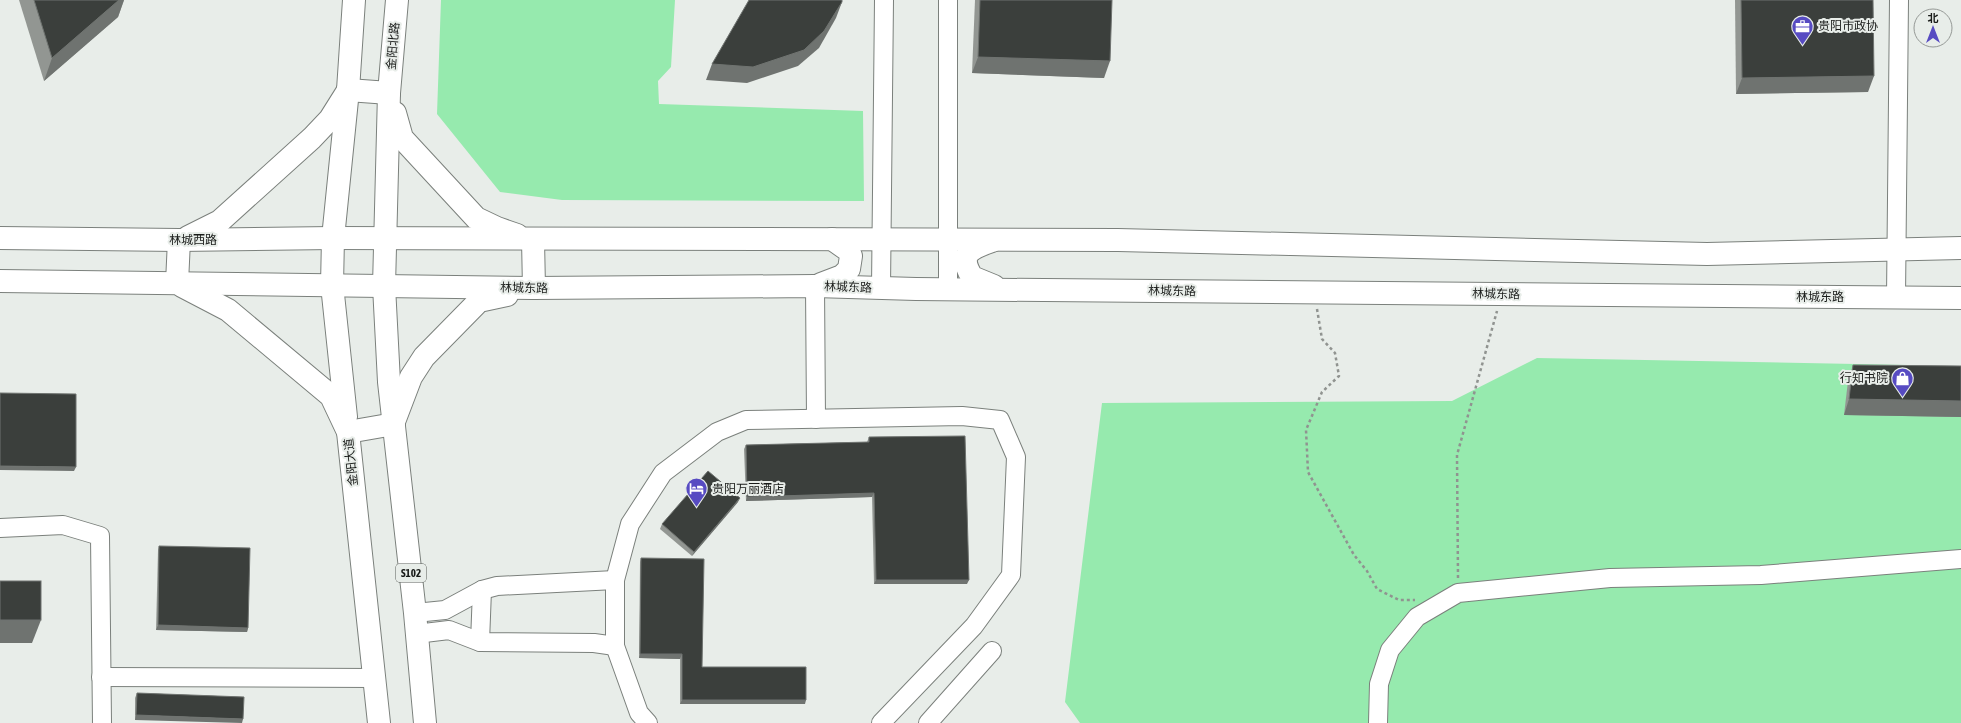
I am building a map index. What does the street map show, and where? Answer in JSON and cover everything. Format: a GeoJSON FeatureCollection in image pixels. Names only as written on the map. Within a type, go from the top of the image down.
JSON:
{"type":"FeatureCollection","features":[{"type":"Feature","properties":{"kind":"main road"},"geometry":{"type":"LineString","coordinates":[[354,0],[348,90],[333,238],[332,285],[348,432],[394,424],[410,377],[424,357],[479,302],[534,288],[533,240]]}},
{"type":"Feature","properties":{"kind":"main road","name":"金阳北路"},"geometry":{"type":"LineString","coordinates":[[394,424],[389,382],[384,286],[389,92],[397,0]]}},
{"type":"Feature","properties":{"kind":"main road"},"geometry":{"type":"LineString","coordinates":[[348,90],[389,92],[402,138],[476,218],[497,228],[533,240]]}},
{"type":"Feature","properties":{"kind":"main road"},"geometry":{"type":"LineString","coordinates":[[177,283],[179,240],[220,221],[312,138],[330,119],[348,90]]}},
{"type":"Feature","properties":{"kind":"main road","name":"林城西路"},"geometry":{"type":"LineString","coordinates":[[0,238],[179,240],[333,238],[386,239]]}},
{"type":"Feature","properties":{"kind":"main road"},"geometry":{"type":"LineString","coordinates":[[386,239],[1118,240],[1707,254],[1961,248]]}},
{"type":"Feature","properties":{"kind":"main road"},"geometry":{"type":"LineString","coordinates":[[815,286],[842,276],[849,269],[851,256],[849,251],[832,239]]}},
{"type":"Feature","properties":{"kind":"main road"},"geometry":{"type":"LineString","coordinates":[[995,240],[973,247],[966,262],[972,277],[1001,289]]}},
{"type":"Feature","properties":{"kind":"main road"},"geometry":{"type":"LineString","coordinates":[[0,281],[384,286]]}},
{"type":"Feature","properties":{"kind":"main road","name":"金阳大道"},"geometry":{"type":"LineString","coordinates":[[177,283],[228,310],[331,396],[348,432],[379,723]]}},
{"type":"Feature","properties":{"kind":"main road","name":"林城东路"},"geometry":{"type":"LineString","coordinates":[[384,286],[534,288],[815,286],[881,288],[1961,298]]}},
{"type":"Feature","properties":{"kind":"main road","name":"S102"},"geometry":{"type":"LineString","coordinates":[[394,424],[415,613],[425,723]]}},
{"type":"Feature","properties":{"kind":"street"},"geometry":{"type":"LineString","coordinates":[[881,288],[880,239],[884,0]]}},
{"type":"Feature","properties":{"kind":"street"},"geometry":{"type":"LineString","coordinates":[[948,0],[948,288]]}},
{"type":"Feature","properties":{"kind":"street"},"geometry":{"type":"LineString","coordinates":[[1896,298],[1899,0]]}},
{"type":"Feature","properties":{"kind":"street"},"geometry":{"type":"LineString","coordinates":[[815,286],[816,419]]}},
{"type":"Feature","properties":{"kind":"street"},"geometry":{"type":"LineString","coordinates":[[648,723],[639,713],[615,646],[615,580],[630,524],[663,473],[717,432],[746,420],[962,416],[1000,420],[1016,457],[1012,574],[974,626],[882,723]]}},
{"type":"Feature","properties":{"kind":"street"},"geometry":{"type":"LineString","coordinates":[[0,528],[63,525],[100,536],[102,723]]}},
{"type":"Feature","properties":{"kind":"street"},"geometry":{"type":"LineString","coordinates":[[1378,723],[1379,684],[1390,650],[1417,617],[1458,593],[1610,578],[1761,575],[1961,559]]}},
{"type":"Feature","properties":{"kind":"street"},"geometry":{"type":"LineString","coordinates":[[415,613],[445,610],[482,590],[497,586],[615,580]]}},
{"type":"Feature","properties":{"kind":"street"},"geometry":{"type":"LineString","coordinates":[[480,642],[482,590]]}},
{"type":"Feature","properties":{"kind":"street"},"geometry":{"type":"LineString","coordinates":[[416,634],[449,630],[480,642],[594,643],[615,646]]}},
{"type":"Feature","properties":{"kind":"street"},"geometry":{"type":"LineString","coordinates":[[928,723],[992,651]]}},
{"type":"Feature","properties":{"kind":"street"},"geometry":{"type":"LineString","coordinates":[[101,677],[374,678]]}},
{"type":"Feature","properties":{"kind":"path"},"geometry":{"type":"LineString","coordinates":[[1316,292],[1319,329],[1322,339],[1335,353],[1339,376],[1322,392],[1306,430],[1308,472],[1354,555],[1367,571],[1377,589],[1399,600],[1420,600]]}},
{"type":"Feature","properties":{"kind":"path"},"geometry":{"type":"LineString","coordinates":[[1458,593],[1457,455],[1501,294]]}},
{"type":"Feature","properties":{"kind":"green space"},"geometry":{"type":"Polygon","coordinates":[[[441,0],[675,0],[671,67],[658,81],[659,104],[863,111],[864,201],[562,200],[500,192],[437,114],[441,0]]]}},
{"type":"Feature","properties":{"kind":"green space"},"geometry":{"type":"Polygon","coordinates":[[[1537,358],[1908,365],[1961,370],[1961,723],[1080,723],[1065,702],[1102,403],[1452,401],[1537,358]]]}},
{"type":"Feature","properties":{"kind":"building"},"geometry":{"type":"Polygon","coordinates":[[[34,0],[119,0],[52,58],[34,0]]]}},
{"type":"Feature","properties":{"kind":"building"},"geometry":{"type":"Polygon","coordinates":[[[749,0],[842,0],[842,2],[824,31],[804,50],[753,67],[712,64],[749,0]]]}},
{"type":"Feature","properties":{"kind":"building"},"geometry":{"type":"Polygon","coordinates":[[[980,0],[1112,0],[1110,61],[978,57],[980,0]]]}},
{"type":"Feature","properties":{"kind":"building","name":"贵阳市政协"},"geometry":{"type":"Polygon","coordinates":[[[1741,0],[1873,0],[1874,76],[1742,78],[1741,0]]]}},
{"type":"Feature","properties":{"kind":"building"},"geometry":{"type":"Polygon","coordinates":[[[1853,365],[1961,366],[1961,401],[1849,399],[1853,365]]]}},
{"type":"Feature","properties":{"kind":"building"},"geometry":{"type":"Polygon","coordinates":[[[0,393],[76,394],[76,467],[0,466],[0,393]]]}},
{"type":"Feature","properties":{"kind":"building"},"geometry":{"type":"Polygon","coordinates":[[[965,436],[969,580],[876,580],[874,493],[747,497],[746,445],[869,442],[869,437],[965,436]]]}},
{"type":"Feature","properties":{"kind":"building"},"geometry":{"type":"Polygon","coordinates":[[[708,471],[740,498],[694,552],[662,524],[708,471]]]}},
{"type":"Feature","properties":{"kind":"building"},"geometry":{"type":"Polygon","coordinates":[[[159,546],[250,548],[248,628],[158,625],[159,546]]]}},
{"type":"Feature","properties":{"kind":"building"},"geometry":{"type":"Polygon","coordinates":[[[641,558],[704,559],[702,667],[806,667],[806,700],[682,700],[682,654],[640,654],[641,558]]]}},
{"type":"Feature","properties":{"kind":"building"},"geometry":{"type":"Polygon","coordinates":[[[0,581],[41,581],[41,620],[0,620],[0,581]]]}},
{"type":"Feature","properties":{"kind":"building"},"geometry":{"type":"Polygon","coordinates":[[[137,693],[244,697],[243,719],[136,715],[137,693]]]}},
{"type":"Feature","properties":{"kind":"place","name":"贵阳市政协"},"geometry":{"type":"Point","coordinates":[1802,46]}},
{"type":"Feature","properties":{"kind":"place","name":"行知书院"},"geometry":{"type":"Point","coordinates":[1903,398]}},
{"type":"Feature","properties":{"kind":"place","name":"贵阳万丽酒店"},"geometry":{"type":"Point","coordinates":[696,508]}}]}
